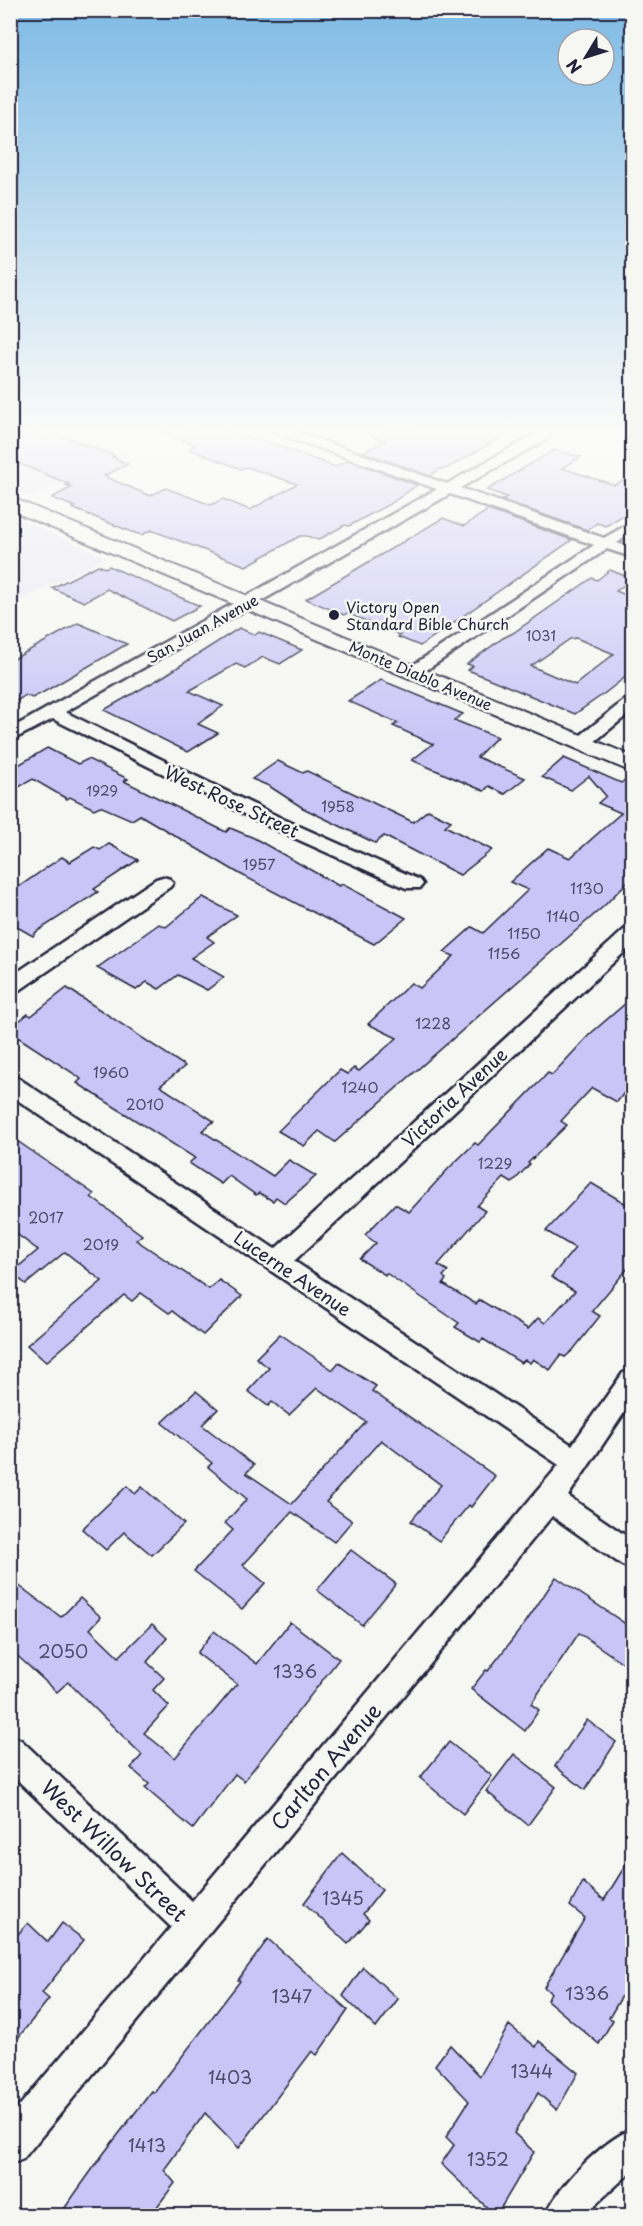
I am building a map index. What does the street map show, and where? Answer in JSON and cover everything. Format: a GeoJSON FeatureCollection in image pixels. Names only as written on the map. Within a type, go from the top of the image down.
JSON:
{"type":"FeatureCollection","features":[{"type":"Feature","properties":{"kind":"street","name":"Monte Diablo Avenue"},"geometry":{"type":"LineString","coordinates":[[84,534],[633,765]]}},
{"type":"Feature","properties":{"kind":"street","name":"San Juan Avenue"},"geometry":{"type":"LineString","coordinates":[[13,731],[53,712],[368,534]]}},
{"type":"Feature","properties":{"kind":"street"},"geometry":{"type":"LineString","coordinates":[[578,534],[633,553]]}},
{"type":"Feature","properties":{"kind":"street"},"geometry":{"type":"LineString","coordinates":[[413,672],[622,534]]}},
{"type":"Feature","properties":{"kind":"street"},"geometry":{"type":"LineString","coordinates":[[582,743],[633,704]]}},
{"type":"Feature","properties":{"kind":"street","name":"West Rose Street"},"geometry":{"type":"LineString","coordinates":[[53,712],[211,793],[413,884]]}},
{"type":"Feature","properties":{"kind":"street"},"geometry":{"type":"LineString","coordinates":[[10,987],[163,883]]}},
{"type":"Feature","properties":{"kind":"street","name":"Victoria Avenue"},"geometry":{"type":"LineString","coordinates":[[277,1262],[633,934]]}},
{"type":"Feature","properties":{"kind":"street","name":"Lucerne Avenue"},"geometry":{"type":"LineString","coordinates":[[10,1084],[576,1462]]}},
{"type":"Feature","properties":{"kind":"street","name":"Carlton Avenue"},"geometry":{"type":"LineString","coordinates":[[10,2146],[549,1499],[603,1420],[633,1381]]}},
{"type":"Feature","properties":{"kind":"street"},"geometry":{"type":"LineString","coordinates":[[549,1499],[633,1556]]}},
{"type":"Feature","properties":{"kind":"street","name":"West Willow Street"},"geometry":{"type":"LineString","coordinates":[[10,1751],[193,1925]]}},
{"type":"Feature","properties":{"kind":"street"},"geometry":{"type":"LineString","coordinates":[[564,2216],[584,2190],[633,2147]]}},
{"type":"Feature","properties":{"kind":"shaded area"},"geometry":{"type":"Polygon","coordinates":[[[11,534],[52,534],[106,557],[11,605],[11,534]]]}},
{"type":"Feature","properties":{"kind":"building"},"geometry":{"type":"Polygon","coordinates":[[[161,534],[329,534],[318,540],[300,536],[246,566],[161,534]]]}},
{"type":"Feature","properties":{"kind":"building"},"geometry":{"type":"Polygon","coordinates":[[[416,534],[555,534],[572,540],[420,646],[347,613],[344,615],[306,599],[416,534]]]}},
{"type":"Feature","properties":{"kind":"building"},"geometry":{"type":"Polygon","coordinates":[[[98,565],[105,568],[109,566],[200,606],[172,621],[107,589],[84,602],[52,588],[98,565]]]}},
{"type":"Feature","properties":{"kind":"building"},"geometry":{"type":"Polygon","coordinates":[[[610,570],[633,579],[616,591],[633,598],[633,671],[575,714],[468,670],[473,666],[467,664],[503,638],[592,578],[597,580],[610,570]],[[576,638],[570,639],[531,666],[575,685],[614,654],[576,638]]]}},
{"type":"Feature","properties":{"kind":"building"},"geometry":{"type":"Polygon","coordinates":[[[78,623],[127,644],[42,693],[32,698],[26,695],[10,705],[10,661],[78,623]]]}},
{"type":"Feature","properties":{"kind":"building"},"geometry":{"type":"Polygon","coordinates":[[[239,628],[255,635],[259,632],[302,650],[280,664],[263,657],[245,668],[236,664],[189,691],[223,706],[198,724],[218,733],[188,752],[104,710],[164,676],[239,628]]]}},
{"type":"Feature","properties":{"kind":"building"},"geometry":{"type":"Polygon","coordinates":[[[381,680],[463,714],[454,720],[497,737],[477,757],[525,778],[505,794],[489,786],[484,791],[412,760],[433,744],[393,726],[398,723],[348,701],[381,680]]]}},
{"type":"Feature","properties":{"kind":"building"},"geometry":{"type":"Polygon","coordinates":[[[47,748],[78,764],[88,759],[128,779],[124,781],[226,832],[230,828],[254,838],[339,886],[342,884],[406,918],[374,944],[240,874],[140,815],[132,820],[100,806],[94,809],[70,797],[67,799],[33,779],[10,792],[10,770],[47,748]]]}},
{"type":"Feature","properties":{"kind":"building"},"geometry":{"type":"Polygon","coordinates":[[[564,758],[621,783],[633,774],[633,876],[604,906],[335,1142],[319,1131],[304,1146],[278,1131],[340,1070],[347,1074],[354,1068],[359,1071],[397,1038],[368,1024],[411,983],[420,988],[454,956],[444,952],[472,927],[483,933],[528,890],[510,882],[548,848],[570,858],[621,813],[598,803],[606,796],[589,776],[571,790],[542,777],[564,758]]]}},
{"type":"Feature","properties":{"kind":"building"},"geometry":{"type":"Polygon","coordinates":[[[278,761],[303,773],[307,771],[413,822],[428,810],[451,821],[445,826],[492,850],[460,875],[384,836],[375,843],[303,808],[269,786],[252,779],[278,761]]]}},
{"type":"Feature","properties":{"kind":"building"},"geometry":{"type":"Polygon","coordinates":[[[109,844],[138,860],[94,889],[98,892],[33,936],[10,923],[10,893],[62,857],[70,862],[94,847],[100,850],[109,844]]]}},
{"type":"Feature","properties":{"kind":"building"},"geometry":{"type":"Polygon","coordinates":[[[203,897],[237,915],[207,937],[214,942],[191,958],[224,977],[207,990],[178,975],[159,989],[147,982],[136,990],[97,968],[159,924],[166,927],[203,897]]]}},
{"type":"Feature","properties":{"kind":"building"},"geometry":{"type":"Polygon","coordinates":[[[67,988],[185,1066],[160,1086],[214,1121],[202,1131],[273,1176],[289,1160],[316,1176],[285,1203],[276,1197],[273,1201],[259,1193],[256,1195],[229,1176],[221,1184],[189,1163],[195,1158],[77,1083],[81,1079],[76,1075],[10,1032],[10,1028],[28,1014],[31,1016],[67,988]]]}},
{"type":"Feature","properties":{"kind":"building"},"geometry":{"type":"Polygon","coordinates":[[[633,997],[633,1097],[624,1093],[617,1102],[592,1088],[561,1121],[567,1125],[528,1163],[530,1164],[512,1183],[504,1178],[477,1206],[485,1211],[438,1265],[448,1271],[443,1276],[446,1279],[443,1284],[476,1304],[480,1300],[528,1329],[538,1318],[545,1323],[575,1291],[551,1277],[575,1248],[546,1231],[591,1183],[633,1208],[633,1262],[592,1311],[600,1316],[573,1350],[565,1357],[561,1355],[550,1370],[533,1359],[530,1363],[525,1360],[521,1363],[483,1339],[480,1342],[455,1327],[459,1323],[386,1273],[385,1275],[360,1259],[376,1243],[365,1235],[395,1204],[409,1212],[475,1143],[478,1145],[548,1073],[552,1075],[590,1034],[633,997]]]}},
{"type":"Feature","properties":{"kind":"building"},"geometry":{"type":"Polygon","coordinates":[[[10,1136],[94,1194],[91,1197],[142,1235],[136,1240],[209,1289],[219,1280],[242,1296],[203,1335],[172,1311],[169,1313],[141,1293],[132,1301],[124,1295],[46,1362],[27,1345],[102,1281],[65,1252],[26,1284],[11,1273],[38,1250],[10,1229],[10,1136]]]}},
{"type":"Feature","properties":{"kind":"building"},"geometry":{"type":"Polygon","coordinates":[[[280,1334],[333,1370],[339,1363],[376,1386],[372,1391],[495,1476],[471,1507],[469,1505],[439,1541],[411,1521],[441,1485],[381,1440],[326,1502],[352,1521],[334,1542],[292,1512],[243,1565],[265,1583],[242,1609],[194,1571],[233,1530],[225,1523],[247,1499],[208,1467],[212,1463],[162,1423],[196,1391],[218,1409],[202,1425],[254,1465],[246,1473],[292,1504],[366,1422],[317,1388],[289,1415],[272,1402],[268,1406],[248,1391],[269,1368],[256,1358],[280,1334]]]}},
{"type":"Feature","properties":{"kind":"building"},"geometry":{"type":"Polygon","coordinates":[[[127,1486],[135,1494],[142,1487],[184,1524],[152,1555],[124,1532],[106,1550],[82,1529],[127,1486]]]}},
{"type":"Feature","properties":{"kind":"building"},"geometry":{"type":"Polygon","coordinates":[[[351,1550],[396,1584],[362,1625],[317,1590],[351,1550]]]}},
{"type":"Feature","properties":{"kind":"building"},"geometry":{"type":"Polygon","coordinates":[[[556,1577],[633,1629],[633,1670],[579,1633],[531,1704],[539,1710],[525,1731],[471,1689],[526,1622],[556,1577]]]}},
{"type":"Feature","properties":{"kind":"building"},"geometry":{"type":"Polygon","coordinates":[[[10,1579],[61,1617],[80,1598],[101,1617],[90,1629],[119,1657],[152,1624],[167,1638],[147,1662],[164,1678],[153,1690],[169,1706],[144,1733],[175,1758],[237,1684],[197,1653],[214,1631],[257,1664],[290,1622],[339,1659],[244,1781],[235,1774],[193,1829],[145,1788],[149,1784],[131,1768],[142,1755],[68,1682],[57,1692],[10,1649],[10,1579]]]}},
{"type":"Feature","properties":{"kind":"building"},"geometry":{"type":"Polygon","coordinates":[[[587,1720],[616,1742],[585,1790],[555,1766],[587,1720]]]}},
{"type":"Feature","properties":{"kind":"building"},"geometry":{"type":"Polygon","coordinates":[[[449,1742],[492,1776],[463,1814],[420,1778],[449,1742]]]}},
{"type":"Feature","properties":{"kind":"building"},"geometry":{"type":"Polygon","coordinates":[[[514,1754],[556,1787],[528,1825],[486,1791],[514,1754]]]}},
{"type":"Feature","properties":{"kind":"building"},"geometry":{"type":"Polygon","coordinates":[[[342,1853],[382,1890],[363,1914],[369,1920],[348,1944],[304,1903],[342,1853]]]}},
{"type":"Feature","properties":{"kind":"building"},"geometry":{"type":"Polygon","coordinates":[[[633,1853],[633,1977],[609,2018],[613,2020],[599,2044],[547,2000],[551,1993],[544,1987],[585,1918],[570,1906],[583,1882],[604,1900],[633,1853]]]}},
{"type":"Feature","properties":{"kind":"building"},"geometry":{"type":"Polygon","coordinates":[[[28,1923],[48,1942],[62,1923],[84,1940],[42,1993],[49,1999],[10,2048],[10,1943],[28,1923]]]}},
{"type":"Feature","properties":{"kind":"building"},"geometry":{"type":"Polygon","coordinates":[[[268,1939],[348,2010],[317,2055],[312,2051],[239,2148],[205,2113],[164,2170],[175,2183],[150,2216],[59,2216],[104,2153],[152,2091],[154,2093],[240,1981],[238,1980],[268,1939]]]}},
{"type":"Feature","properties":{"kind":"building"},"geometry":{"type":"Polygon","coordinates":[[[363,1967],[398,1999],[376,2028],[343,1996],[363,1967]]]}},
{"type":"Feature","properties":{"kind":"building"},"geometry":{"type":"Polygon","coordinates":[[[509,2025],[536,2047],[539,2041],[578,2073],[557,2110],[538,2093],[514,2133],[534,2152],[496,2216],[441,2164],[454,2145],[446,2137],[469,2101],[435,2065],[450,2045],[480,2076],[509,2025]]]}},
{"type":"Feature","properties":{"kind":"place","name":"Victory Open Standard Bible Church"},"geometry":{"type":"Point","coordinates":[334,615]}}]}
